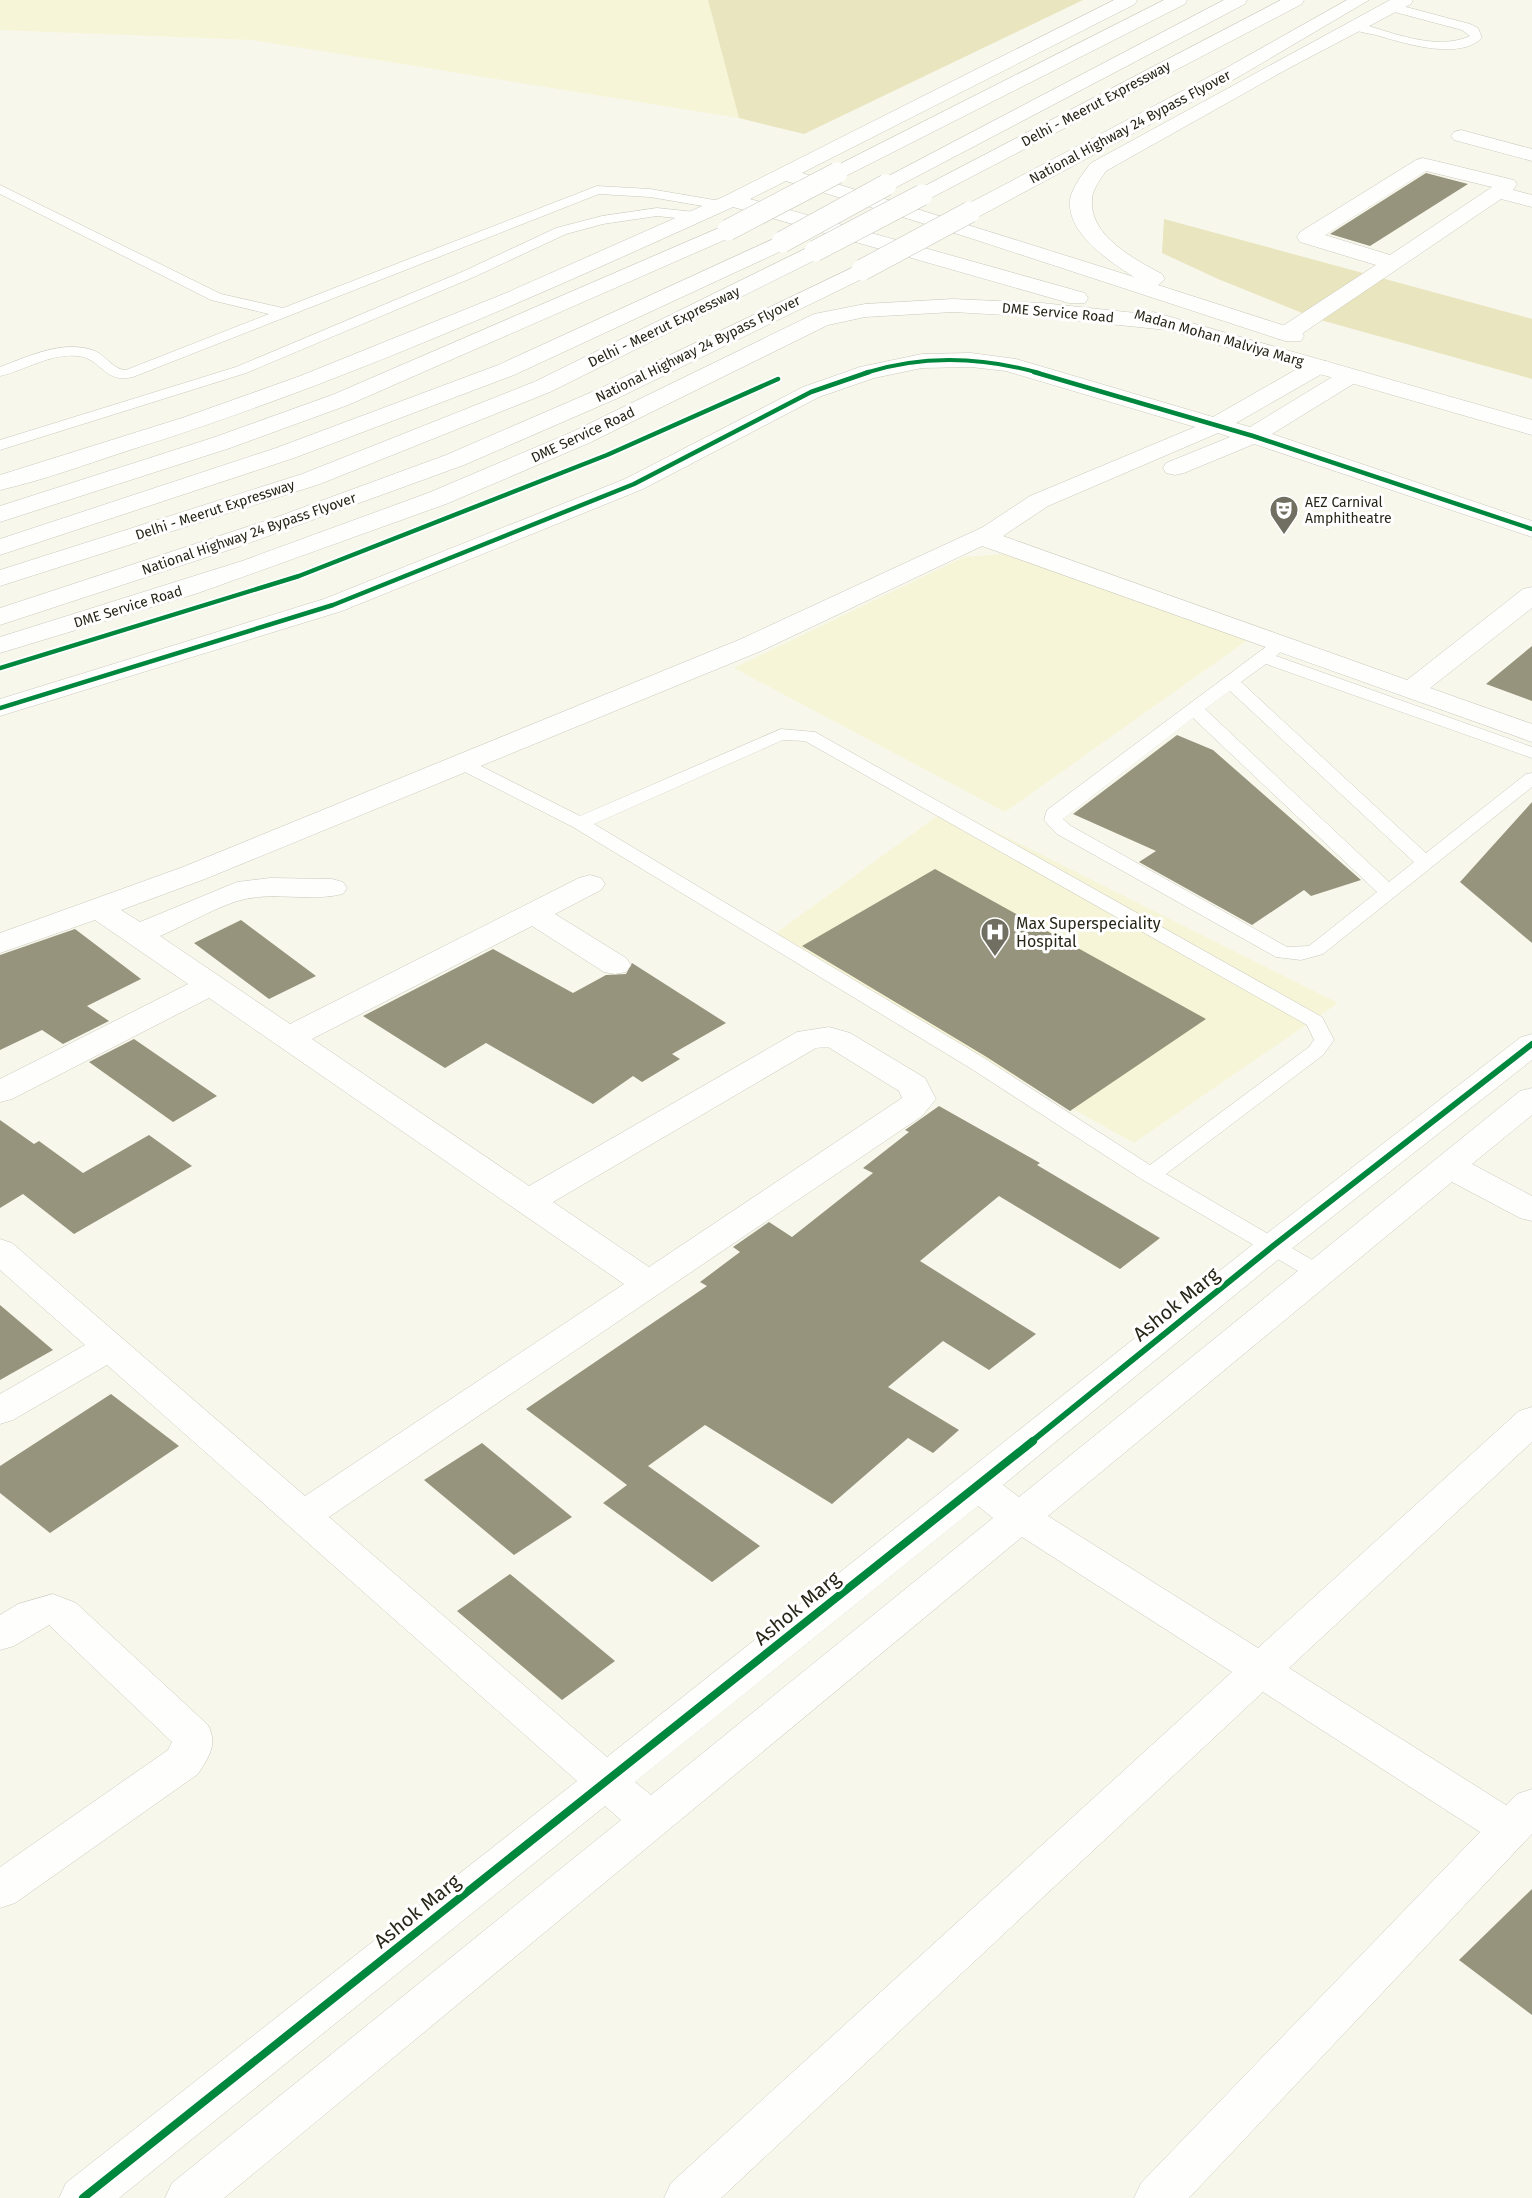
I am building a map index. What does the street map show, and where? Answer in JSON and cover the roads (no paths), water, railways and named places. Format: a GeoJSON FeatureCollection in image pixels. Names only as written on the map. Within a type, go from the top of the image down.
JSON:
{"type":"FeatureCollection","features":[{"type":"Feature","properties":{"kind":"main road"},"geometry":{"type":"LineString","coordinates":[[0,483],[194,422],[308,381],[514,298],[726,203],[1128,0]]}},
{"type":"Feature","properties":{"kind":"main road"},"geometry":{"type":"LineString","coordinates":[[0,514],[340,400],[450,353],[729,230],[1178,0]]}},
{"type":"Feature","properties":{"kind":"main road","name":"Delhi - Meerut Expressway"},"geometry":{"type":"LineString","coordinates":[[0,547],[285,453],[506,370],[741,263],[1238,0]]}},
{"type":"Feature","properties":{"kind":"main road","name":"National Highway 24 Bypass Flyover"},"geometry":{"type":"LineString","coordinates":[[0,617],[238,540],[457,459],[653,373],[862,270],[1082,154],[1360,0]]}},
{"type":"Feature","properties":{"kind":"main road","name":"Delhi - Meerut Expressway"},"geometry":{"type":"LineString","coordinates":[[0,578],[312,479],[520,396],[815,251],[1289,3]]}},
{"type":"Feature","properties":{"kind":"main road"},"geometry":{"type":"LineString","coordinates":[[1215,311],[1137,270],[1102,243],[1090,230],[1083,215],[1081,202],[1085,188],[1098,167],[1398,3]]}},
{"type":"Feature","properties":{"kind":"main road"},"geometry":{"type":"LineString","coordinates":[[1461,136],[1532,155]]}},
{"type":"Feature","properties":{"kind":"main road"},"geometry":{"type":"LineString","coordinates":[[1286,334],[1394,262],[1498,192],[1506,183],[1423,164],[1308,237],[1313,241],[1394,262]]}},
{"type":"Feature","properties":{"kind":"main road","name":"Madan Mohan Malviya Marg"},"geometry":{"type":"LineString","coordinates":[[783,174],[972,231],[1309,340]]}},
{"type":"Feature","properties":{"kind":"main road"},"geometry":{"type":"LineString","coordinates":[[1498,192],[1532,201]]}},
{"type":"Feature","properties":{"kind":"main road","name":"Madan Mohan Malviya Marg"},"geometry":{"type":"LineString","coordinates":[[726,203],[1174,324],[1532,428]]}},
{"type":"Feature","properties":{"kind":"main road","name":"DME Service Road"},"geometry":{"type":"LineString","coordinates":[[0,645],[154,600],[387,518],[469,485],[625,415],[822,319],[861,309],[942,306],[1010,308],[1174,324]]}},
{"type":"Feature","properties":{"kind":"main road"},"geometry":{"type":"LineString","coordinates":[[0,708],[333,605],[634,484],[811,392],[868,372],[922,361],[971,360],[1008,364],[1253,436],[1532,529]]}},
{"type":"Feature","properties":{"kind":"main road"},"geometry":{"type":"LineString","coordinates":[[0,944],[194,873],[752,645],[986,535],[1039,501],[1215,425],[1319,366]]}},
{"type":"Feature","properties":{"kind":"main road"},"geometry":{"type":"LineString","coordinates":[[986,535],[1066,512],[1253,436],[1350,375]]}},
{"type":"Feature","properties":{"kind":"main road"},"geometry":{"type":"LineString","coordinates":[[986,535],[1273,651],[1410,691],[1466,720],[1532,734]]}},
{"type":"Feature","properties":{"kind":"main road"},"geometry":{"type":"LineString","coordinates":[[1410,691],[1532,595]]}},
{"type":"Feature","properties":{"kind":"main road"},"geometry":{"type":"LineString","coordinates":[[288,1038],[590,884]]}},
{"type":"Feature","properties":{"kind":"main road"},"geometry":{"type":"LineString","coordinates":[[137,935],[237,891],[270,887],[332,888]]}},
{"type":"Feature","properties":{"kind":"main road"},"geometry":{"type":"LineString","coordinates":[[98,908],[649,1284]]}},
{"type":"Feature","properties":{"kind":"main road"},"geometry":{"type":"LineString","coordinates":[[533,912],[615,965]]}},
{"type":"Feature","properties":{"kind":"main road"},"geometry":{"type":"LineString","coordinates":[[0,1092],[210,985]]}},
{"type":"Feature","properties":{"kind":"main road"},"geometry":{"type":"LineString","coordinates":[[303,1516],[910,1109],[919,1099],[913,1085],[840,1040],[829,1037],[808,1039],[799,1042],[527,1202]]}},
{"type":"Feature","properties":{"kind":"main road","name":"Ashok Marg"},"geometry":{"type":"LineString","coordinates":[[83,2198],[977,1486],[1273,1246],[1532,1044]]}},
{"type":"Feature","properties":{"kind":"main road"},"geometry":{"type":"LineString","coordinates":[[189,2198],[1532,1098]]}},
{"type":"Feature","properties":{"kind":"main road"},"geometry":{"type":"LineString","coordinates":[[1449,1166],[1532,1210]]}},
{"type":"Feature","properties":{"kind":"main road"},"geometry":{"type":"LineString","coordinates":[[0,1251],[650,1820]]}},
{"type":"Feature","properties":{"kind":"main road"},"geometry":{"type":"LineString","coordinates":[[0,1411],[110,1347]]}},
{"type":"Feature","properties":{"kind":"main road"},"geometry":{"type":"LineString","coordinates":[[688,2198],[1532,1420]]}},
{"type":"Feature","properties":{"kind":"main road"},"geometry":{"type":"LineString","coordinates":[[977,1486],[1020,1517],[1260,1670],[1521,1817],[1158,2198]]}},
{"type":"Feature","properties":{"kind":"main road"},"geometry":{"type":"LineString","coordinates":[[0,1635],[32,1615],[53,1609],[62,1614],[193,1737],[192,1748],[183,1762],[0,1890]]}},
{"type":"Feature","properties":{"kind":"lane"},"geometry":{"type":"LineString","coordinates":[[1355,26],[1438,45],[1461,45],[1476,39],[1474,31],[1466,27],[1398,3]]}},
{"type":"Feature","properties":{"kind":"lane"},"geometry":{"type":"LineString","coordinates":[[0,189],[216,297],[284,313]]}},
{"type":"Feature","properties":{"kind":"lane"},"geometry":{"type":"LineString","coordinates":[[0,372],[48,355],[71,351],[88,353],[117,375],[128,374],[597,190],[661,194],[726,203]]}},
{"type":"Feature","properties":{"kind":"lane"},"geometry":{"type":"LineString","coordinates":[[0,445],[241,370],[469,274],[561,231],[602,220],[657,212],[695,216]]}},
{"type":"Feature","properties":{"kind":"lane"},"geometry":{"type":"LineString","coordinates":[[1532,753],[1466,720],[1273,651],[1054,814],[1053,820],[1064,830],[1282,953],[1301,954],[1316,950],[1532,778]]}},
{"type":"Feature","properties":{"kind":"lane"},"geometry":{"type":"LineString","coordinates":[[1232,682],[1426,863]]}},
{"type":"Feature","properties":{"kind":"lane"},"geometry":{"type":"LineString","coordinates":[[1194,709],[1389,892]]}},
{"type":"Feature","properties":{"kind":"lane"},"geometry":{"type":"LineString","coordinates":[[580,823],[781,734],[809,736],[1315,1021],[1324,1040],[1316,1051],[1151,1175]]}},
{"type":"Feature","properties":{"kind":"lane"},"geometry":{"type":"LineString","coordinates":[[463,764],[580,823],[977,1063],[1151,1175],[1318,1273]]}},
{"type":"Feature","properties":{"kind":"place","name":"AEZ Carnival Amphitheatre"},"geometry":{"type":"Point","coordinates":[1284,536]}},
{"type":"Feature","properties":{"kind":"place","name":"Max Superspeciality Hospital"},"geometry":{"type":"Point","coordinates":[995,958]}}]}
